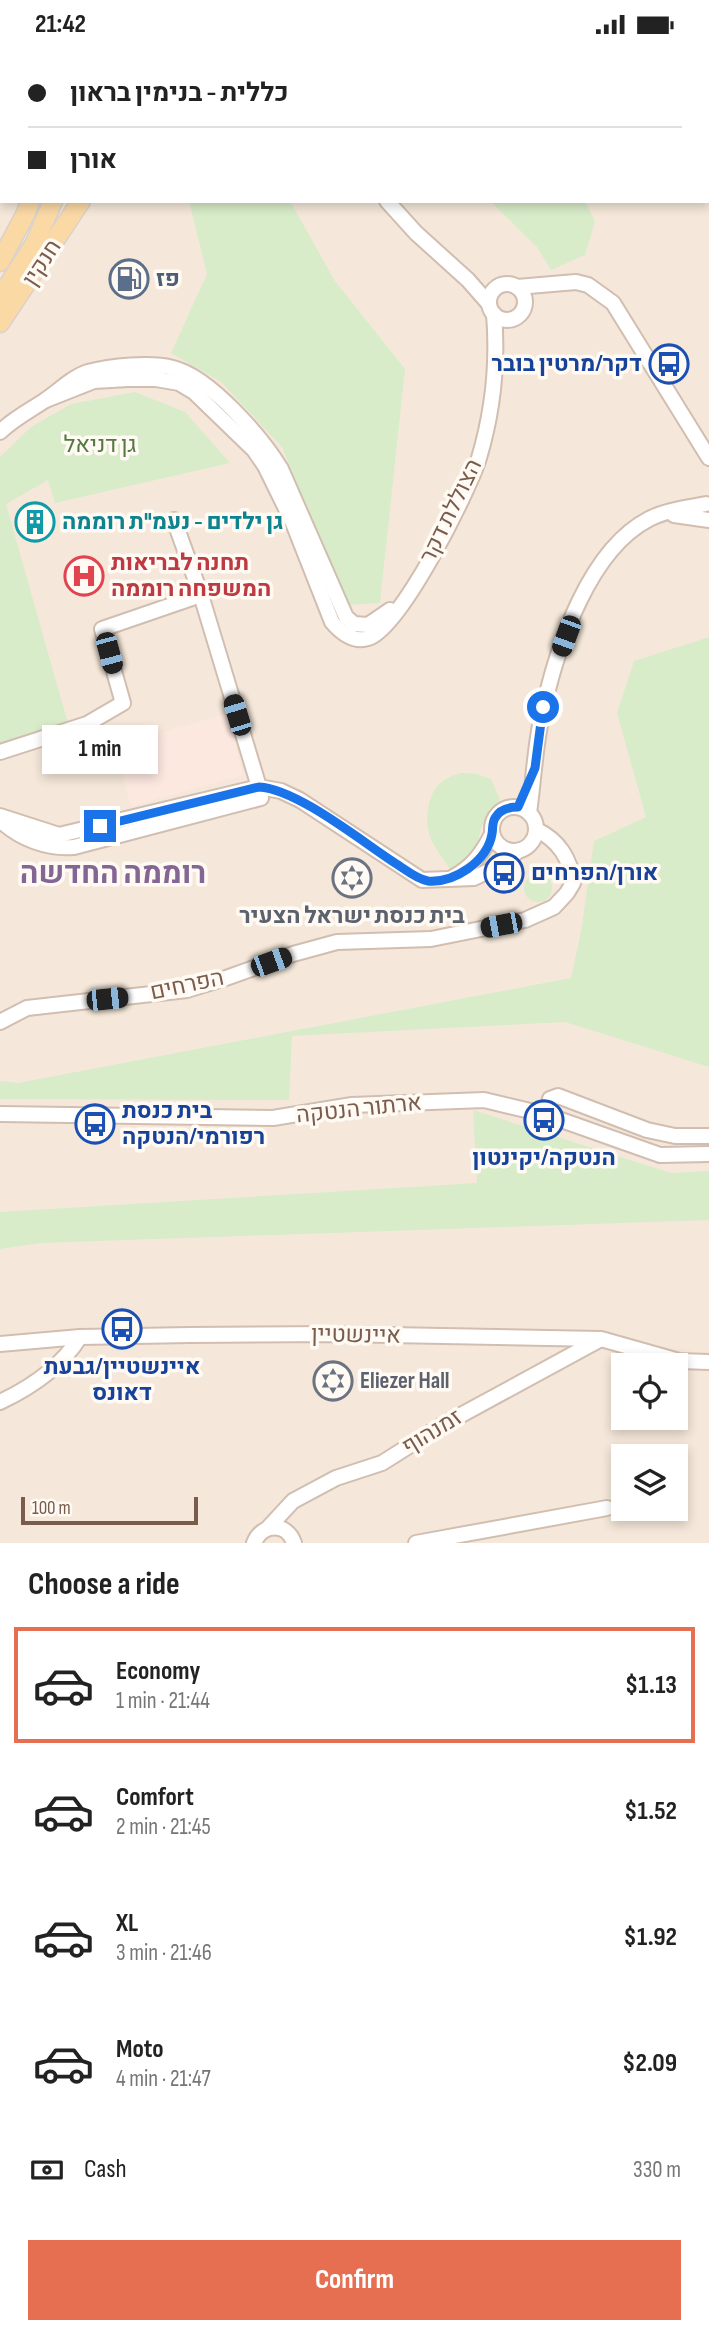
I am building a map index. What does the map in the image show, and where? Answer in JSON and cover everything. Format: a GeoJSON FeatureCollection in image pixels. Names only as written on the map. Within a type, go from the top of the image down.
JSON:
{"type":"FeatureCollection","features":[{"type":"Feature","properties":{"kind":"main road"},"geometry":{"type":"LineString","coordinates":[[0,298],[35,243],[53,203]]}},
{"type":"Feature","properties":{"kind":"main road","name":"חנקין"},"geometry":{"type":"LineString","coordinates":[[0,323],[80,203]]}},
{"type":"Feature","properties":{"kind":"main road"},"geometry":{"type":"LineString","coordinates":[[0,232],[8,230],[28,207]]}},
{"type":"Feature","properties":{"kind":"main road"},"geometry":{"type":"LineString","coordinates":[[1,258],[28,207]]}},
{"type":"Feature","properties":{"kind":"street"},"geometry":{"type":"LineString","coordinates":[[389,203],[416,233],[468,280],[499,318],[516,317],[555,284]]}},
{"type":"Feature","properties":{"kind":"street"},"geometry":{"type":"LineString","coordinates":[[1,258],[18,271]]}},
{"type":"Feature","properties":{"kind":"street"},"geometry":{"type":"LineString","coordinates":[[468,280],[495,289]]}},
{"type":"Feature","properties":{"kind":"street"},"geometry":{"type":"LineString","coordinates":[[492,309],[489,298],[495,289],[506,284],[517,286],[565,281],[588,285],[613,303],[709,458]]}},
{"type":"Feature","properties":{"kind":"street"},"geometry":{"type":"LineString","coordinates":[[517,286],[524,296],[524,308]]}},
{"type":"Feature","properties":{"kind":"street","name":"הצוללת דקר"},"geometry":{"type":"LineString","coordinates":[[0,432],[86,373],[117,367],[174,368],[187,374],[230,408],[272,453],[346,617],[354,624],[368,625],[383,617],[413,587],[443,537],[479,458],[497,351],[492,309]]}},
{"type":"Feature","properties":{"kind":"street","name":"הצוללת דקר"},"geometry":{"type":"LineString","coordinates":[[497,351],[511,319]]}},
{"type":"Feature","properties":{"kind":"street"},"geometry":{"type":"LineString","coordinates":[[524,810],[535,768],[543,707],[580,601],[595,572],[624,538],[646,520],[662,513],[708,509]]}},
{"type":"Feature","properties":{"kind":"street"},"geometry":{"type":"LineString","coordinates":[[174,520],[201,595],[256,793]]}},
{"type":"Feature","properties":{"kind":"street"},"geometry":{"type":"LineString","coordinates":[[0,752],[87,724],[123,703],[102,628],[201,595]]}},
{"type":"Feature","properties":{"kind":"street"},"geometry":{"type":"LineString","coordinates":[[0,818],[59,835],[256,793],[281,791],[300,800],[422,880],[447,880],[474,878],[501,865],[534,840],[536,823],[524,810],[505,809],[497,815],[492,824],[492,834],[484,851],[472,865],[447,880]]}},
{"type":"Feature","properties":{"kind":"street"},"geometry":{"type":"LineString","coordinates":[[0,818],[18,833],[56,849],[74,847],[256,793]]}},
{"type":"Feature","properties":{"kind":"street","name":"הפרחים"},"geometry":{"type":"LineString","coordinates":[[0,1021],[27,1008],[187,989],[337,942],[431,939],[525,920],[554,907],[573,883],[567,857],[550,838],[537,830]]}},
{"type":"Feature","properties":{"kind":"street"},"geometry":{"type":"LineString","coordinates":[[0,838],[18,833]]}},
{"type":"Feature","properties":{"kind":"street"},"geometry":{"type":"LineString","coordinates":[[492,834],[499,846],[506,850],[544,845],[561,851]]}},
{"type":"Feature","properties":{"kind":"street"},"geometry":{"type":"LineString","coordinates":[[547,1115],[550,1099],[558,1096],[647,1130],[675,1136],[709,1136]]}},
{"type":"Feature","properties":{"kind":"street","name":"ארתור הנטקה"},"geometry":{"type":"LineString","coordinates":[[0,1114],[273,1118],[352,1105],[484,1100],[547,1115],[660,1155],[709,1154]]}},
{"type":"Feature","properties":{"kind":"street","name":"איינשטיין"},"geometry":{"type":"LineString","coordinates":[[0,1344],[80,1337],[336,1334],[601,1339],[679,1361],[709,1362]]}},
{"type":"Feature","properties":{"kind":"street"},"geometry":{"type":"LineString","coordinates":[[0,1402],[38,1380],[67,1358],[80,1337]]}},
{"type":"Feature","properties":{"kind":"street","name":"זמנהוף"},"geometry":{"type":"LineString","coordinates":[[254,1543],[258,1535],[293,1501],[336,1478],[382,1463],[439,1427],[601,1339]]}},
{"type":"Feature","properties":{"kind":"street"},"geometry":{"type":"LineString","coordinates":[[416,1543],[607,1508]]}},
{"type":"Feature","properties":{"kind":"street"},"geometry":{"type":"LineString","coordinates":[[268,1528],[283,1529],[294,1543]]}},
{"type":"Feature","properties":{"kind":"shaded area"},"geometry":{"type":"Polygon","coordinates":[[[0,203],[709,203],[709,1543],[0,1543],[0,203]]]}},
{"type":"Feature","properties":{"kind":"shaded area"},"geometry":{"type":"Polygon","coordinates":[[[227,714],[243,775],[131,806],[115,745],[227,714]]]}},
{"type":"Feature","properties":{"kind":"green space"},"geometry":{"type":"Polygon","coordinates":[[[189,203],[291,203],[335,281],[405,369],[380,603],[346,605],[282,447],[221,382],[171,353],[207,274],[189,203]]]}},
{"type":"Feature","properties":{"kind":"green space"},"geometry":{"type":"Polygon","coordinates":[[[492,203],[586,203],[595,222],[585,255],[551,270],[537,247],[492,203]]]}},
{"type":"Feature","properties":{"kind":"green space","name":"גן דניאל"},"geometry":{"type":"Polygon","coordinates":[[[135,392],[185,412],[230,463],[55,503],[48,480],[6,504],[69,727],[25,740],[0,743],[0,457],[31,427],[71,404],[135,392]]]}},
{"type":"Feature","properties":{"kind":"green space"},"geometry":{"type":"Polygon","coordinates":[[[709,637],[709,1067],[565,1022],[292,1036],[289,1100],[0,1099],[0,1081],[18,1083],[571,978],[582,926],[594,841],[646,817],[617,713],[634,661],[709,637]]]}},
{"type":"Feature","properties":{"kind":"green space"},"geometry":{"type":"Polygon","coordinates":[[[461,773],[491,779],[500,800],[489,810],[476,850],[452,872],[431,839],[428,812],[437,786],[461,773]]]}},
{"type":"Feature","properties":{"kind":"green space"},"geometry":{"type":"Polygon","coordinates":[[[538,874],[548,878],[552,888],[548,898],[538,902],[528,898],[524,888],[528,878],[538,874]]]}},
{"type":"Feature","properties":{"kind":"green space"},"geometry":{"type":"Polygon","coordinates":[[[473,1110],[671,1173],[709,1171],[709,1220],[41,1243],[0,1249],[0,1212],[477,1183],[473,1110]]]}},
{"type":"Feature","properties":{"kind":"place","name":"פז"},"geometry":{"type":"Point","coordinates":[129,279]}},
{"type":"Feature","properties":{"kind":"place","name":"דקר/מרטין בובר"},"geometry":{"type":"Point","coordinates":[669,364]}},
{"type":"Feature","properties":{"kind":"place","name":"גן ילדים - נעמ\"ת רוממה"},"geometry":{"type":"Point","coordinates":[35,522]}},
{"type":"Feature","properties":{"kind":"place","name":"תחנה לבריאות המשפחה רוממה"},"geometry":{"type":"Point","coordinates":[84,576]}},
{"type":"Feature","properties":{"kind":"place","name":"אורן/הפרחים"},"geometry":{"type":"Point","coordinates":[504,873]}},
{"type":"Feature","properties":{"kind":"place","name":"בית כנסת ישראל הצעיר"},"geometry":{"type":"Point","coordinates":[352,878]}},
{"type":"Feature","properties":{"kind":"place","name":"הנטקה/יקינטון"},"geometry":{"type":"Point","coordinates":[544,1120]}},
{"type":"Feature","properties":{"kind":"place","name":"בית כנסת רפורמי/הנטקה"},"geometry":{"type":"Point","coordinates":[95,1124]}},
{"type":"Feature","properties":{"kind":"place","name":"איינשטיין/גבעת דאונס"},"geometry":{"type":"Point","coordinates":[122,1329]}},
{"type":"Feature","properties":{"kind":"place","name":"Eliezer Hall"},"geometry":{"type":"Point","coordinates":[333,1381]}},
{"type":"Feature","properties":{"kind":"district","name":"רוממה החדשה"},"geometry":{"type":"Point","coordinates":[113,874]}},
{"type":"Feature","properties":{"kind":"route"},"geometry":{"type":"LineString","coordinates":[[100,826],[259,787],[270,788],[300,800],[422,880],[447,880],[472,865],[484,851],[497,815],[505,809],[518,807],[535,768],[543,707]]}}]}
